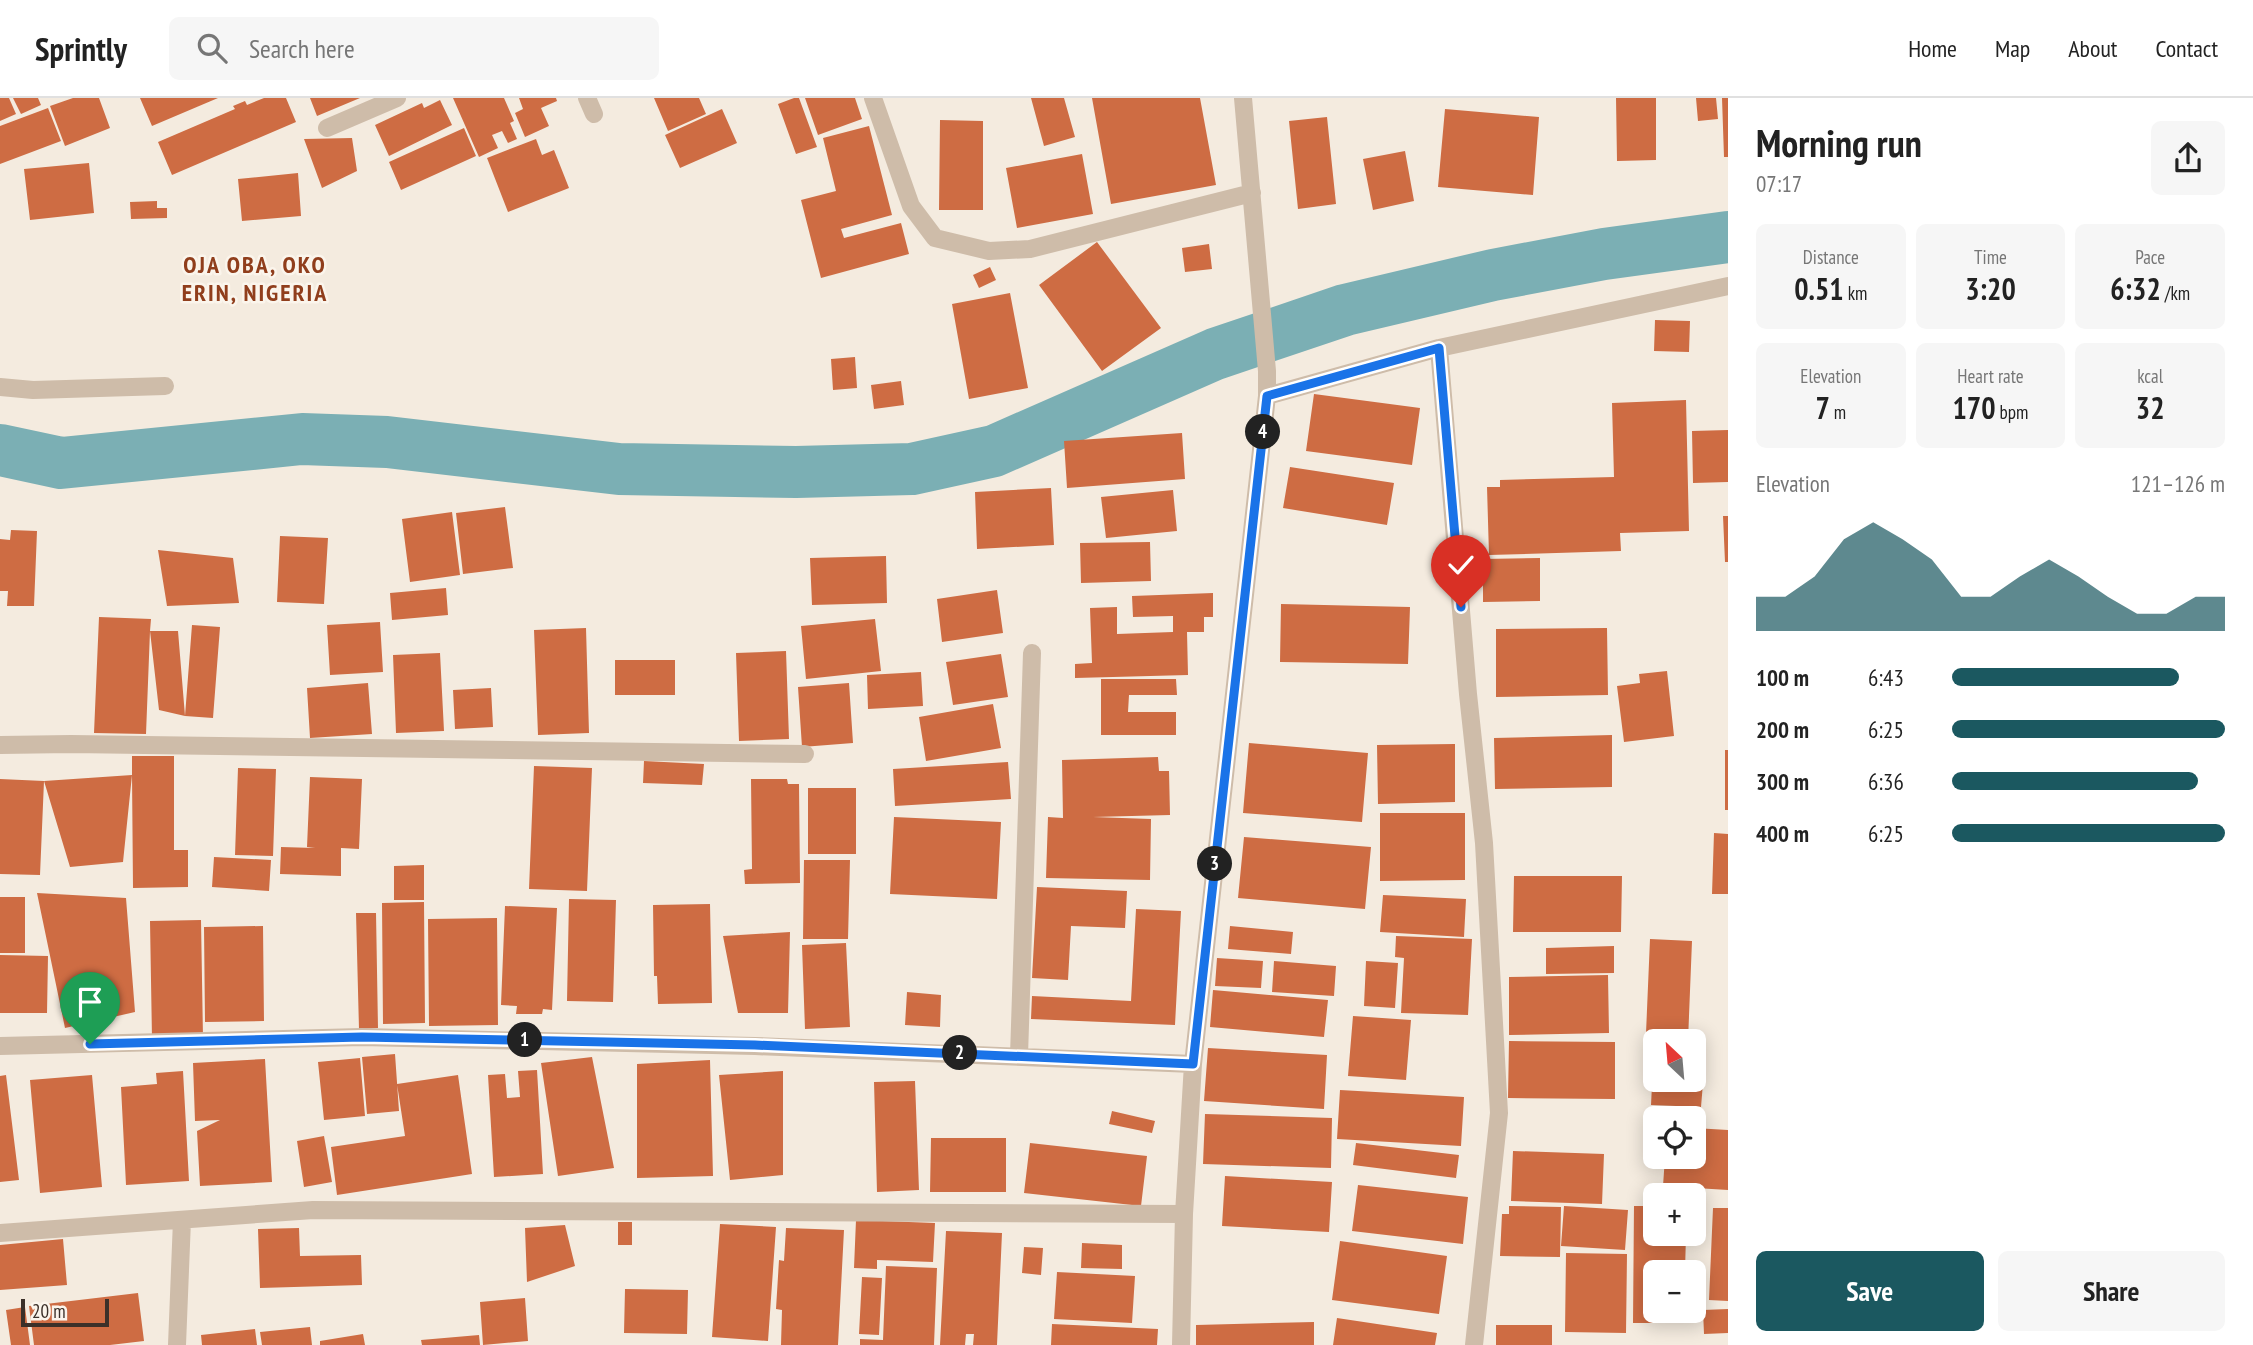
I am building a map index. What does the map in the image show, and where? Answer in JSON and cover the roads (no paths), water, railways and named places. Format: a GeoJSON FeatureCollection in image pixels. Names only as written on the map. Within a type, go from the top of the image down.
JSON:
{"type":"FeatureCollection","features":[{"type":"Feature","properties":{"kind":"street"},"geometry":{"type":"LineString","coordinates":[[327,128],[397,98]]}},
{"type":"Feature","properties":{"kind":"street"},"geometry":{"type":"LineString","coordinates":[[873,98],[911,206],[935,238],[989,251],[1030,249],[1252,193]]}},
{"type":"Feature","properties":{"kind":"street"},"geometry":{"type":"LineString","coordinates":[[1181,1345],[1184,1214],[1193,1064],[1267,396],[1243,98]]}},
{"type":"Feature","properties":{"kind":"street"},"geometry":{"type":"LineString","coordinates":[[1267,396],[1439,348],[1728,286]]}},
{"type":"Feature","properties":{"kind":"street"},"geometry":{"type":"LineString","coordinates":[[1439,348],[1468,694],[1484,843],[1499,1114],[1474,1345]]}},
{"type":"Feature","properties":{"kind":"street"},"geometry":{"type":"LineString","coordinates":[[0,387],[33,390],[165,386]]}},
{"type":"Feature","properties":{"kind":"street"},"geometry":{"type":"LineString","coordinates":[[1019,1056],[1032,653]]}},
{"type":"Feature","properties":{"kind":"street"},"geometry":{"type":"LineString","coordinates":[[0,745],[806,754]]}},
{"type":"Feature","properties":{"kind":"street"},"geometry":{"type":"LineString","coordinates":[[0,1046],[362,1037],[755,1045],[1193,1064]]}},
{"type":"Feature","properties":{"kind":"street"},"geometry":{"type":"LineString","coordinates":[[0,1233],[313,1210],[1184,1214]]}},
{"type":"Feature","properties":{"kind":"street"},"geometry":{"type":"LineString","coordinates":[[177,1345],[182,1220]]}},
{"type":"Feature","properties":{"kind":"waterway"},"geometry":{"type":"LineString","coordinates":[[0,450],[61,463],[302,439],[387,442],[619,469],[796,472],[912,469],[994,451],[1215,354],[1345,310],[1493,275],[1604,254],[1728,237]]}},
{"type":"Feature","properties":{"kind":"district","name":"OJA OBA, OKO ERIN, NIGERIA"},"geometry":{"type":"Point","coordinates":[255,278]}}]}
